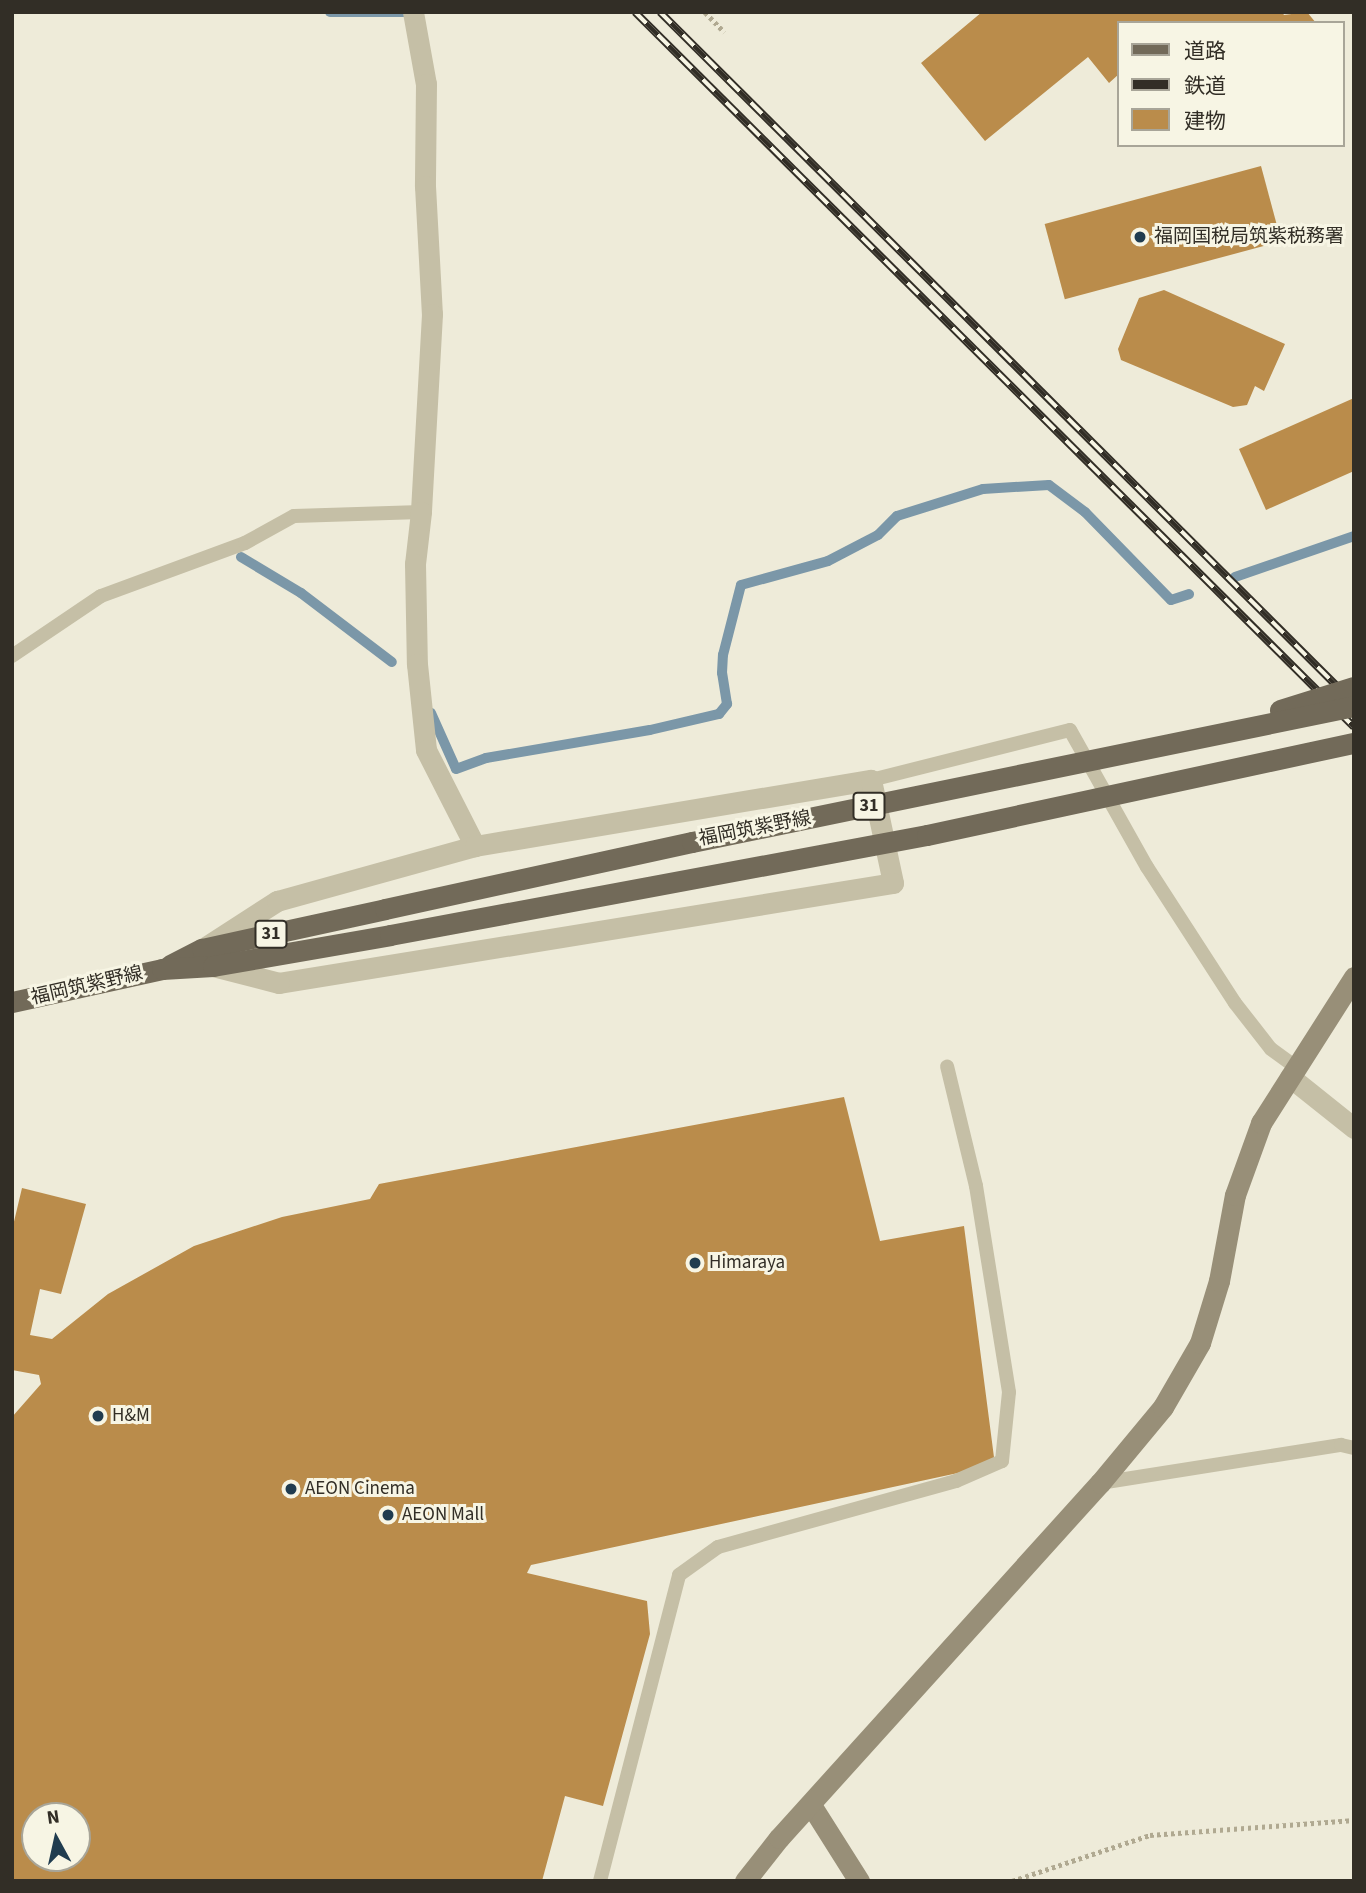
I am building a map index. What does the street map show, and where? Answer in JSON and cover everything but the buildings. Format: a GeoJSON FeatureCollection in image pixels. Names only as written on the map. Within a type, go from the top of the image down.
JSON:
{"type":"FeatureCollection","features":[{"type":"Feature","properties":{"kind":"main road"},"geometry":{"type":"LineString","coordinates":[[1162,748],[1354,687]]}},
{"type":"Feature","properties":{"kind":"main road","name":"福岡筑紫野線"},"geometry":{"type":"LineString","coordinates":[[12,1002],[207,958],[384,909],[692,842],[1162,748],[1354,706]]}},
{"type":"Feature","properties":{"kind":"main road","name":"福岡筑紫野線"},"geometry":{"type":"LineString","coordinates":[[207,958],[390,934],[927,835],[1354,746]]}},
{"type":"Feature","properties":{"kind":"street"},"geometry":{"type":"LineString","coordinates":[[414,12],[426,84],[425,186],[432,314],[421,512],[415,564],[417,664],[426,750],[475,846]]}},
{"type":"Feature","properties":{"kind":"street"},"geometry":{"type":"LineString","coordinates":[[871,780],[893,883],[279,983],[207,958],[277,901],[475,846],[871,780]]}},
{"type":"Feature","properties":{"kind":"street"},"geometry":{"type":"LineString","coordinates":[[745,1881],[779,1838],[1100,1483],[1163,1407],[1200,1343],[1219,1281],[1235,1195],[1261,1124],[1352,981]]}},
{"type":"Feature","properties":{"kind":"street"},"geometry":{"type":"LineString","coordinates":[[1293,1072],[1354,1128]]}},
{"type":"Feature","properties":{"kind":"street"},"geometry":{"type":"LineString","coordinates":[[811,1805],[859,1881]]}},
{"type":"Feature","properties":{"kind":"lane"},"geometry":{"type":"LineString","coordinates":[[12,656],[101,596],[245,543],[294,516],[421,512]]}},
{"type":"Feature","properties":{"kind":"lane"},"geometry":{"type":"LineString","coordinates":[[871,780],[1070,730],[1147,867],[1235,1003],[1293,1072]]}},
{"type":"Feature","properties":{"kind":"lane"},"geometry":{"type":"LineString","coordinates":[[600,1881],[679,1575],[718,1547],[956,1480],[1002,1461],[1009,1392],[976,1186],[947,1066]]}},
{"type":"Feature","properties":{"kind":"lane"},"geometry":{"type":"LineString","coordinates":[[1100,1483],[1341,1445],[1354,1448]]}},
{"type":"Feature","properties":{"kind":"path"},"geometry":{"type":"LineString","coordinates":[[705,12],[724,32]]}},
{"type":"Feature","properties":{"kind":"path"},"geometry":{"type":"LineString","coordinates":[[1012,1881],[1150,1835],[1354,1820]]}},
{"type":"Feature","properties":{"kind":"waterway"},"geometry":{"type":"LineString","coordinates":[[330,12],[404,12]]}},
{"type":"Feature","properties":{"kind":"waterway"},"geometry":{"type":"LineString","coordinates":[[431,713],[456,769],[486,758],[650,730],[719,714],[727,704],[722,673],[723,655],[741,585],[828,561],[878,535],[897,516],[983,489],[1049,485],[1085,512],[1171,600],[1189,594]]}},
{"type":"Feature","properties":{"kind":"waterway"},"geometry":{"type":"LineString","coordinates":[[1235,577],[1354,536]]}},
{"type":"Feature","properties":{"kind":"waterway"},"geometry":{"type":"LineString","coordinates":[[241,557],[301,593],[392,662]]}},
{"type":"Feature","properties":{"kind":"railway"},"geometry":{"type":"LineString","coordinates":[[635,12],[1354,727]]}},
{"type":"Feature","properties":{"kind":"railway"},"geometry":{"type":"LineString","coordinates":[[660,12],[1354,703]]}},
{"type":"Feature","properties":{"kind":"place","name":"福岡国税局筑紫税務署"},"geometry":{"type":"Point","coordinates":[1140,237]}},
{"type":"Feature","properties":{"kind":"place","name":"Himaraya"},"geometry":{"type":"Point","coordinates":[695,1263]}},
{"type":"Feature","properties":{"kind":"place","name":"H&M"},"geometry":{"type":"Point","coordinates":[98,1416]}},
{"type":"Feature","properties":{"kind":"place","name":"AEON Cinema"},"geometry":{"type":"Point","coordinates":[291,1489]}},
{"type":"Feature","properties":{"kind":"place","name":"AEON Mall"},"geometry":{"type":"Point","coordinates":[388,1515]}}]}
